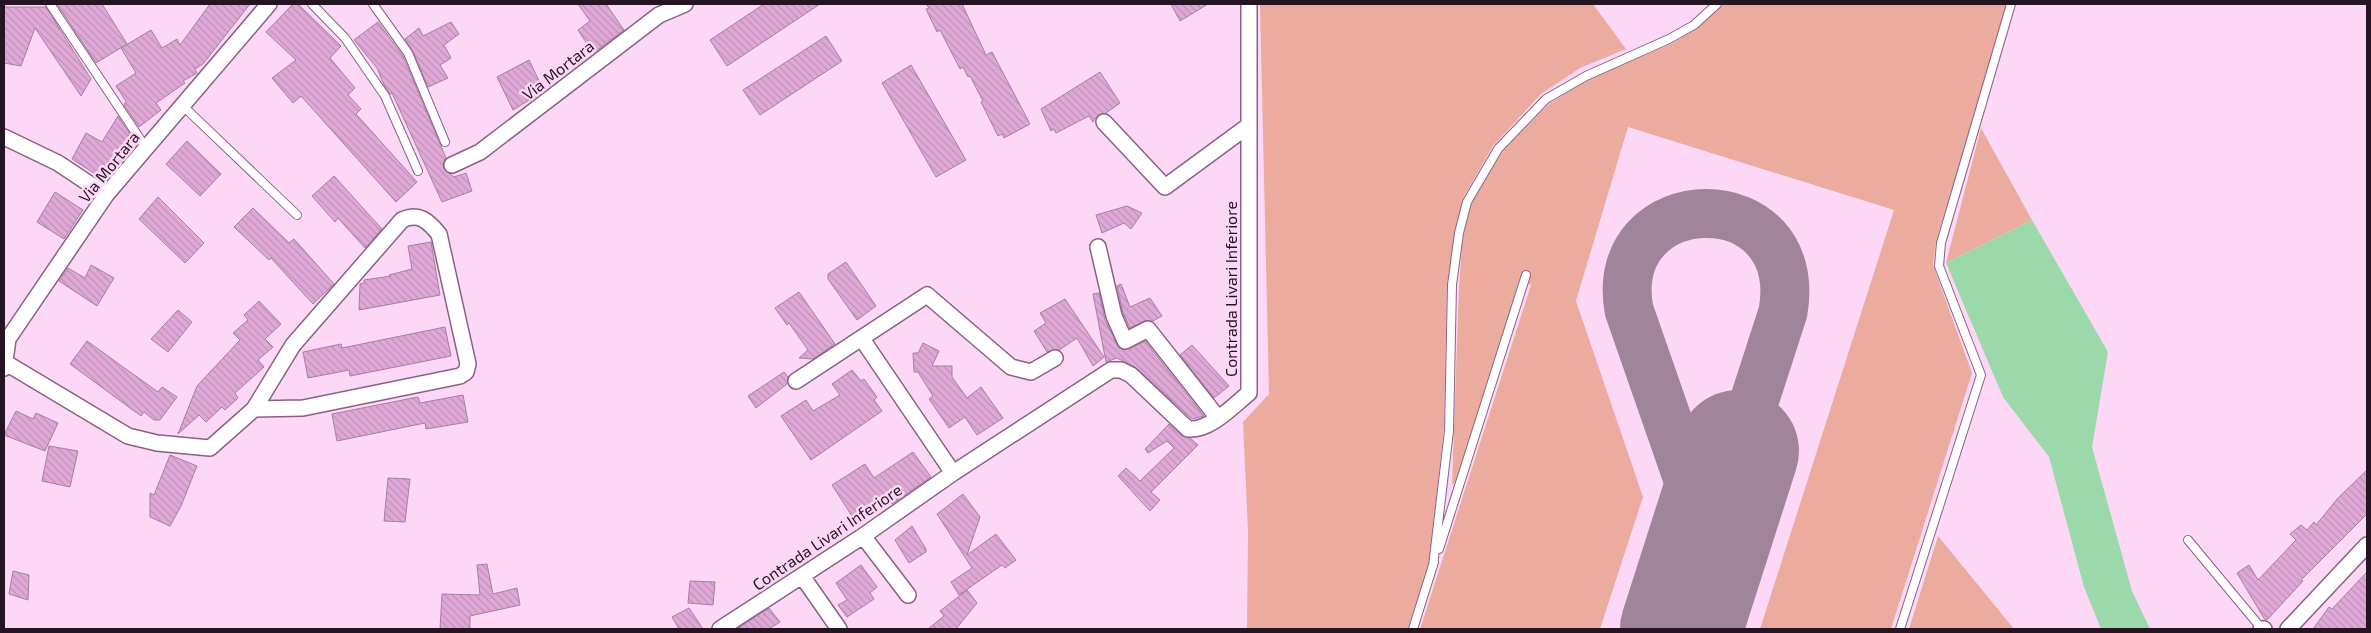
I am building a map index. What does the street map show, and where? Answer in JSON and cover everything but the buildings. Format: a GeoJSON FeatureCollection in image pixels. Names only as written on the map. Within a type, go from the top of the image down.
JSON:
{"type":"FeatureCollection","features":[{"type":"Feature","properties":{"kind":"street","name":"Via Mortara"},"geometry":{"type":"LineString","coordinates":[[452,165],[480,152],[655,9],[685,4]]}},
{"type":"Feature","properties":{"kind":"street","name":"Contrada Livari Inferiore"},"geometry":{"type":"LineString","coordinates":[[725,628],[863,536],[953,473],[1111,370],[1121,370],[1131,375],[1188,429],[1197,429],[1218,418],[1249,393],[1249,4]]}},
{"type":"Feature","properties":{"kind":"street","name":"Via Mortara"},"geometry":{"type":"LineString","coordinates":[[5,365],[8,338],[106,195],[266,5]]}},
{"type":"Feature","properties":{"kind":"street"},"geometry":{"type":"LineString","coordinates":[[1104,122],[1165,187],[1248,126]]}},
{"type":"Feature","properties":{"kind":"street"},"geometry":{"type":"LineString","coordinates":[[4,137],[58,163],[106,195]]}},
{"type":"Feature","properties":{"kind":"street"},"geometry":{"type":"LineString","coordinates":[[5,365],[128,436],[157,443],[210,448],[254,410],[293,346],[402,220],[412,216],[426,220],[439,234],[468,364],[466,372],[460,376],[303,408],[254,410]]}},
{"type":"Feature","properties":{"kind":"street"},"geometry":{"type":"LineString","coordinates":[[1098,247],[1114,316],[1125,342],[1148,329],[1218,418]]}},
{"type":"Feature","properties":{"kind":"street"},"geometry":{"type":"LineString","coordinates":[[796,381],[927,295],[1011,367],[1031,372],[1055,358]]}},
{"type":"Feature","properties":{"kind":"street"},"geometry":{"type":"LineString","coordinates":[[862,339],[953,473]]}},
{"type":"Feature","properties":{"kind":"street"},"geometry":{"type":"LineString","coordinates":[[863,536],[908,595]]}},
{"type":"Feature","properties":{"kind":"street"},"geometry":{"type":"LineString","coordinates":[[2288,629],[2367,545]]}},
{"type":"Feature","properties":{"kind":"street"},"geometry":{"type":"LineString","coordinates":[[802,576],[839,629]]}},
{"type":"Feature","properties":{"kind":"lane"},"geometry":{"type":"LineString","coordinates":[[50,4],[146,148]]}},
{"type":"Feature","properties":{"kind":"lane"},"geometry":{"type":"LineString","coordinates":[[312,4],[345,38],[385,96],[418,171]]}},
{"type":"Feature","properties":{"kind":"lane"},"geometry":{"type":"LineString","coordinates":[[373,4],[408,53],[446,142]]}},
{"type":"Feature","properties":{"kind":"lane"},"geometry":{"type":"LineString","coordinates":[[1433,566],[1449,431],[1452,285],[1459,233],[1467,202],[1498,149],[1546,99],[1586,76],[1669,39],[1694,25],[1717,4]]}},
{"type":"Feature","properties":{"kind":"lane"},"geometry":{"type":"LineString","coordinates":[[1900,629],[1981,375],[1939,266],[1941,243],[2011,4]]}},
{"type":"Feature","properties":{"kind":"lane"},"geometry":{"type":"LineString","coordinates":[[182,105],[297,215]]}},
{"type":"Feature","properties":{"kind":"lane"},"geometry":{"type":"LineString","coordinates":[[1413,629],[1526,275]]}},
{"type":"Feature","properties":{"kind":"lane"},"geometry":{"type":"LineString","coordinates":[[2188,540],[2262,629]]}},
{"type":"Feature","properties":{"kind":"shaded area"},"geometry":{"type":"Polygon","coordinates":[[[1260,4],[1593,4],[1626,49],[1580,68],[1541,94],[1493,146],[1463,198],[1447,284],[1444,428],[1429,563],[1408,629],[1247,629],[1248,531],[1243,422],[1269,394],[1260,4]]]}},
{"type":"Feature","properties":{"kind":"shaded area"},"geometry":{"type":"Polygon","coordinates":[[[1722,4],[2008,4],[1936,241],[1933,265],[1972,373],[1891,629],[1760,629],[1894,210],[1628,127],[1576,301],[1643,497],[1600,629],[1420,629],[1531,285],[1519,281],[1457,480],[1452,485],[1459,285],[1463,235],[1471,203],[1502,152],[1550,103],[1590,79],[1673,43],[1698,28],[1722,4]]]}},
{"type":"Feature","properties":{"kind":"shaded area"},"geometry":{"type":"Polygon","coordinates":[[[1981,128],[2032,220],[1946,263],[1981,128]]]}},
{"type":"Feature","properties":{"kind":"shaded area"},"geometry":{"type":"Polygon","coordinates":[[[2032,220],[2108,352],[2092,447],[2132,591],[2150,629],[2101,629],[2084,587],[2049,457],[2003,397],[1946,263],[2032,220]]]}},
{"type":"Feature","properties":{"kind":"shaded area"},"geometry":{"type":"Polygon","coordinates":[[[1938,536],[2014,629],[1909,629],[1938,536]]]}},
{"type":"Feature","properties":{"kind":"taxiway"},"geometry":{"type":"LineString","coordinates":[[1699,572],[1703,539],[1697,505],[1629,310],[1630,268],[1647,238],[1674,220],[1706,213],[1738,219],[1765,238],[1782,269],[1783,312],[1738,451]]}},
{"type":"Feature","properties":{"kind":"runway"},"geometry":{"type":"LineString","coordinates":[[1681,629],[1738,451]]}}]}
